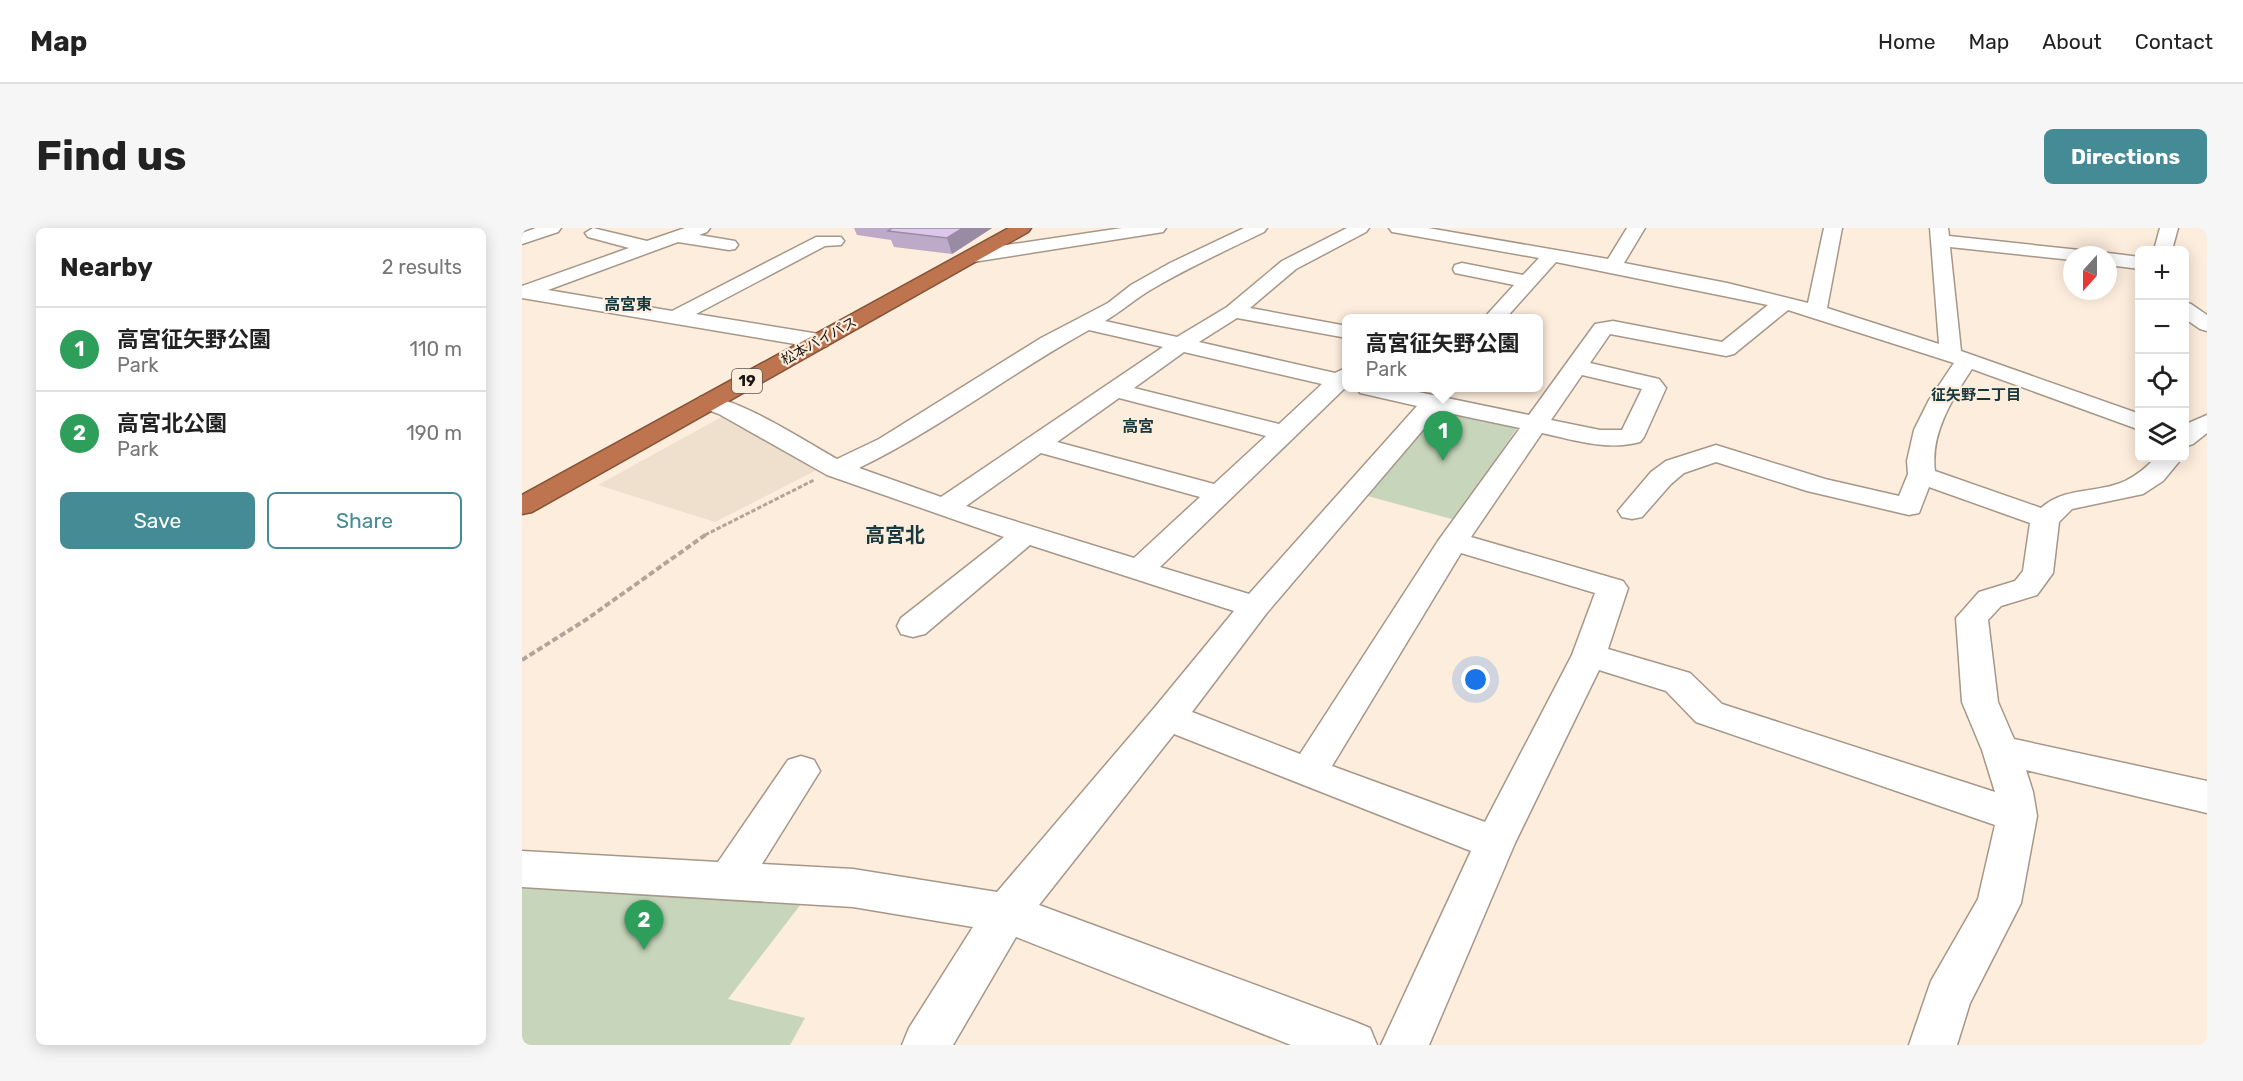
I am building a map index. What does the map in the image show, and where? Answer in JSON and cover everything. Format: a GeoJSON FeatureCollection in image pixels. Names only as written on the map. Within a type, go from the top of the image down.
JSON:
{"type":"FeatureCollection","features":[{"type":"Feature","properties":{"kind":"highway","name":"松本バイパス"},"geometry":{"type":"LineString","coordinates":[[522,506],[1022,228]]}},
{"type":"Feature","properties":{"kind":"street"},"geometry":{"type":"LineString","coordinates":[[522,239],[552,228]]}},
{"type":"Feature","properties":{"kind":"street"},"geometry":{"type":"LineString","coordinates":[[523,293],[701,228]]}},
{"type":"Feature","properties":{"kind":"street"},"geometry":{"type":"LineString","coordinates":[[973,256],[1157,228]]}},
{"type":"Feature","properties":{"kind":"street"},"geometry":{"type":"LineString","coordinates":[[836,469],[888,444],[1048,343],[1087,323],[1177,267],[1258,228]]}},
{"type":"Feature","properties":{"kind":"street"},"geometry":{"type":"LineString","coordinates":[[944,508],[1180,345],[1234,311],[1288,265],[1360,228]]}},
{"type":"Feature","properties":{"kind":"street"},"geometry":{"type":"LineString","coordinates":[[1398,228],[1553,254],[1816,311],[1959,355],[2135,421]]}},
{"type":"Feature","properties":{"kind":"street"},"geometry":{"type":"LineString","coordinates":[[1613,266],[1636,228]]}},
{"type":"Feature","properties":{"kind":"street"},"geometry":{"type":"LineString","coordinates":[[1816,311],[1833,228]]}},
{"type":"Feature","properties":{"kind":"street"},"geometry":{"type":"LineString","coordinates":[[2164,246],[2169,228]]}},
{"type":"Feature","properties":{"kind":"street"},"geometry":{"type":"LineString","coordinates":[[594,233],[647,247]]}},
{"type":"Feature","properties":{"kind":"street"},"geometry":{"type":"LineString","coordinates":[[1922,476],[1918,460],[1930,422],[1959,355],[1940,235],[2063,252]]}},
{"type":"Feature","properties":{"kind":"street"},"geometry":{"type":"LineString","coordinates":[[678,237],[729,246]]}},
{"type":"Feature","properties":{"kind":"street"},"geometry":{"type":"LineString","coordinates":[[674,318],[822,242],[835,241]]}},
{"type":"Feature","properties":{"kind":"street"},"geometry":{"type":"LineString","coordinates":[[1497,314],[1553,254]]}},
{"type":"Feature","properties":{"kind":"street"},"geometry":{"type":"LineString","coordinates":[[2117,259],[2135,262]]}},
{"type":"Feature","properties":{"kind":"street"},"geometry":{"type":"LineString","coordinates":[[1462,269],[1528,282]]}},
{"type":"Feature","properties":{"kind":"street"},"geometry":{"type":"LineString","coordinates":[[523,293],[819,341]]}},
{"type":"Feature","properties":{"kind":"street"},"geometry":{"type":"LineString","coordinates":[[531,314],[562,299]]}},
{"type":"Feature","properties":{"kind":"street"},"geometry":{"type":"LineString","coordinates":[[1308,773],[1452,541],[1603,329],[1613,327],[1726,349],[1784,303]]}},
{"type":"Feature","properties":{"kind":"street"},"geometry":{"type":"LineString","coordinates":[[1234,311],[1342,331]]}},
{"type":"Feature","properties":{"kind":"street"},"geometry":{"type":"LineString","coordinates":[[2189,312],[2207,326]]}},
{"type":"Feature","properties":{"kind":"street"},"geometry":{"type":"LineString","coordinates":[[1087,323],[1342,379]]}},
{"type":"Feature","properties":{"kind":"street"},"geometry":{"type":"LineString","coordinates":[[1390,392],[1600,438],[1631,437],[1654,388],[1651,384],[1575,367]]}},
{"type":"Feature","properties":{"kind":"street"},"geometry":{"type":"LineString","coordinates":[[1139,570],[1342,381]]}},
{"type":"Feature","properties":{"kind":"street"},"geometry":{"type":"LineString","coordinates":[[1115,390],[1284,433]]}},
{"type":"Feature","properties":{"kind":"street"},"geometry":{"type":"LineString","coordinates":[[709,402],[728,409],[836,469],[944,508],[1255,607]]}},
{"type":"Feature","properties":{"kind":"street"},"geometry":{"type":"LineString","coordinates":[[926,1045],[1006,913],[1168,717],[1255,607],[1434,402]]}},
{"type":"Feature","properties":{"kind":"street"},"geometry":{"type":"LineString","coordinates":[[2189,434],[2207,422]]}},
{"type":"Feature","properties":{"kind":"street"},"geometry":{"type":"LineString","coordinates":[[2189,441],[2207,448]]}},
{"type":"Feature","properties":{"kind":"street"},"geometry":{"type":"LineString","coordinates":[[1037,444],[1221,494]]}},
{"type":"Feature","properties":{"kind":"street"},"geometry":{"type":"LineString","coordinates":[[1632,511],[1661,478],[1675,466],[1716,453],[1817,485],[1909,507],[1917,481],[1922,476]]}},
{"type":"Feature","properties":{"kind":"street"},"geometry":{"type":"LineString","coordinates":[[1933,1045],[1948,997],[1999,903],[2017,816],[2014,792],[2001,750],[1980,702],[1972,618],[1990,599],[2026,588],[2038,573],[2045,519],[2063,503],[2133,488],[2154,475],[2165,462]]}},
{"type":"Feature","properties":{"kind":"street"},"geometry":{"type":"LineString","coordinates":[[1922,476],[2045,519]]}},
{"type":"Feature","properties":{"kind":"street"},"geometry":{"type":"LineString","coordinates":[[913,626],[1026,534]]}},
{"type":"Feature","properties":{"kind":"street"},"geometry":{"type":"LineString","coordinates":[[1405,1045],[1495,843],[1589,655],[1612,588],[1452,541]]}},
{"type":"Feature","properties":{"kind":"street"},"geometry":{"type":"LineString","coordinates":[[1589,655],[1678,682],[1709,713],[2017,816]]}},
{"type":"Feature","properties":{"kind":"street"},"geometry":{"type":"LineString","coordinates":[[1168,717],[1308,773],[1495,843]]}},
{"type":"Feature","properties":{"kind":"street"},"geometry":{"type":"LineString","coordinates":[[2001,750],[2207,797]]}},
{"type":"Feature","properties":{"kind":"street"},"geometry":{"type":"LineString","coordinates":[[729,880],[801,771]]}},
{"type":"Feature","properties":{"kind":"street"},"geometry":{"type":"LineString","coordinates":[[522,869],[854,888],[1006,913],[1353,1045]]}},
{"type":"Feature","properties":{"kind":"path"},"geometry":{"type":"LineString","coordinates":[[522,660],[587,619],[706,534],[836,469]]}},
{"type":"Feature","properties":{"kind":"shaded area"},"geometry":{"type":"Polygon","coordinates":[[[727,414],[821,468],[715,522],[598,485],[727,414]]]}},
{"type":"Feature","properties":{"kind":"green space"},"geometry":{"type":"Polygon","coordinates":[[[1435,409],[1517,428],[1455,520],[1364,495],[1435,409]]]}},
{"type":"Feature","properties":{"kind":"green space"},"geometry":{"type":"Polygon","coordinates":[[[522,881],[804,900],[728,999],[805,1018],[790,1045],[522,1045],[522,881]]]}},
{"type":"Feature","properties":{"kind":"building"},"geometry":{"type":"Polygon","coordinates":[[[892,228],[963,228],[947,238],[888,231],[892,228]]]}},
{"type":"Feature","properties":{"kind":"place","name":"高宮征矢野公園"},"geometry":{"type":"Point","coordinates":[1443,461]}},
{"type":"Feature","properties":{"kind":"place","name":"高宮北公園"},"geometry":{"type":"Point","coordinates":[644,950]}},
{"type":"Feature","properties":{"kind":"district","name":"高宮東"},"geometry":{"type":"Point","coordinates":[628,304]}},
{"type":"Feature","properties":{"kind":"district","name":"征矢野二丁目"},"geometry":{"type":"Point","coordinates":[1976,395]}},
{"type":"Feature","properties":{"kind":"district","name":"高宮"},"geometry":{"type":"Point","coordinates":[1138,426]}},
{"type":"Feature","properties":{"kind":"district","name":"高宮北"},"geometry":{"type":"Point","coordinates":[895,535]}}]}
